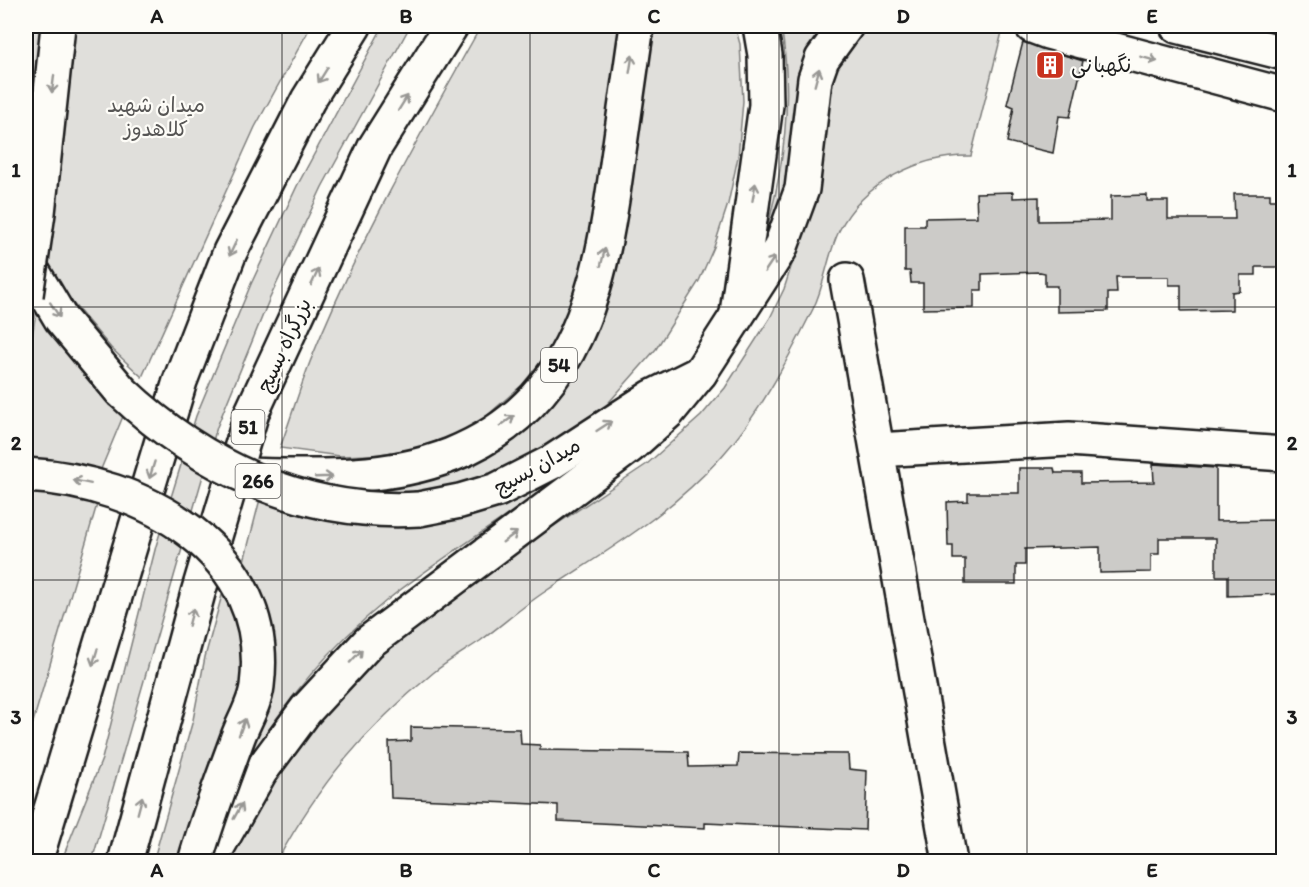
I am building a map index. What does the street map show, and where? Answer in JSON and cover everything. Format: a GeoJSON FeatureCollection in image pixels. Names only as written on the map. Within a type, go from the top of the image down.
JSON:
{"type":"FeatureCollection","features":[{"type":"Feature","properties":{"kind":"main road"},"geometry":{"type":"LineString","coordinates":[[26,295],[42,179],[58,26]]}},
{"type":"Feature","properties":{"kind":"main road"},"geometry":{"type":"LineString","coordinates":[[35,861],[180,381],[230,252],[308,100],[354,26]]}},
{"type":"Feature","properties":{"kind":"main road","name":"بزرگراه بسیج"},"geometry":{"type":"LineString","coordinates":[[125,861],[198,593],[252,412],[375,147],[451,26]]}},
{"type":"Feature","properties":{"kind":"main road","name":"54"},"geometry":{"type":"LineString","coordinates":[[244,475],[322,477],[373,473],[451,455],[488,435],[514,416],[541,390],[571,348],[584,321],[606,248],[637,26]]}},
{"type":"Feature","properties":{"kind":"main road"},"geometry":{"type":"LineString","coordinates":[[737,313],[766,105],[765,56],[760,26]]}},
{"type":"Feature","properties":{"kind":"main road"},"geometry":{"type":"LineString","coordinates":[[209,861],[260,772],[306,710],[369,642],[630,446],[668,412],[700,374],[780,249],[802,189],[815,79],[822,59],[846,26]]}},
{"type":"Feature","properties":{"kind":"main road"},"geometry":{"type":"LineString","coordinates":[[1032,26],[1284,95]]}},
{"type":"Feature","properties":{"kind":"main road"},"geometry":{"type":"LineString","coordinates":[[1176,26],[1284,53]]}},
{"type":"Feature","properties":{"kind":"main road","name":"میدان بسیج"},"geometry":{"type":"LineString","coordinates":[[26,260],[60,319],[121,391],[175,436],[244,475],[277,490],[309,500],[384,511],[419,509],[460,501],[497,490],[552,462],[651,397],[700,374]]}},
{"type":"Feature","properties":{"kind":"main road"},"geometry":{"type":"LineString","coordinates":[[847,280],[950,861]]}},
{"type":"Feature","properties":{"kind":"main road"},"geometry":{"type":"LineString","coordinates":[[877,450],[1069,440],[1284,454]]}},
{"type":"Feature","properties":{"kind":"main road"},"geometry":{"type":"LineString","coordinates":[[26,475],[79,480],[142,502],[189,530],[223,561],[240,585],[251,612],[258,643],[257,688],[195,861]]}},
{"type":"Feature","properties":{"kind":"green space"},"geometry":{"type":"Polygon","coordinates":[[[26,26],[42,26],[26,198],[26,26]]]}},
{"type":"Feature","properties":{"kind":"green space","name":"میدان شهید کلاهدوز"},"geometry":{"type":"Polygon","coordinates":[[[69,26],[311,26],[255,127],[142,377],[111,348],[43,268],[69,26]]]}},
{"type":"Feature","properties":{"kind":"green space"},"geometry":{"type":"Polygon","coordinates":[[[383,26],[410,26],[322,187],[269,300],[217,427],[92,861],[61,862],[102,759],[156,546],[196,416],[251,284],[297,186],[383,26]]]}},
{"type":"Feature","properties":{"kind":"green space"},"geometry":{"type":"Polygon","coordinates":[[[481,26],[621,26],[592,250],[555,344],[522,385],[482,420],[456,435],[413,449],[373,455],[340,456],[280,448],[310,362],[347,277],[412,149],[481,26]]]}},
{"type":"Feature","properties":{"kind":"green space"},"geometry":{"type":"Polygon","coordinates":[[[651,26],[735,26],[740,44],[743,101],[738,157],[728,204],[714,247],[699,281],[656,349],[588,426],[546,456],[441,499],[325,491],[370,489],[562,388],[586,352],[603,314],[616,265],[651,26]]]}},
{"type":"Feature","properties":{"kind":"green space"},"geometry":{"type":"Polygon","coordinates":[[[781,26],[835,26],[792,179],[750,282],[770,219],[786,123],[787,91],[781,26]]]}},
{"type":"Feature","properties":{"kind":"green space"},"geometry":{"type":"Polygon","coordinates":[[[863,26],[983,26],[1002,32],[971,156],[932,161],[894,175],[862,199],[849,214],[835,241],[817,300],[783,367],[748,423],[701,478],[638,530],[537,597],[408,694],[345,759],[310,807],[277,861],[225,862],[295,745],[378,654],[515,552],[647,464],[701,416],[725,388],[770,318],[784,289],[801,236],[826,74],[863,26]]]}},
{"type":"Feature","properties":{"kind":"green space"},"geometry":{"type":"Polygon","coordinates":[[[36,312],[72,360],[124,414],[99,474],[26,462],[26,375],[36,312]]]}},
{"type":"Feature","properties":{"kind":"green space"},"geometry":{"type":"Polygon","coordinates":[[[578,462],[555,481],[409,583],[363,621],[320,664],[282,710],[234,787],[258,728],[273,676],[274,651],[270,625],[260,596],[243,565],[260,499],[322,516],[578,462]]]}},
{"type":"Feature","properties":{"kind":"green space"},"geometry":{"type":"Polygon","coordinates":[[[26,487],[98,501],[26,746],[26,487]]]}},
{"type":"Feature","properties":{"kind":"green space"},"geometry":{"type":"Polygon","coordinates":[[[222,595],[238,618],[245,683],[179,861],[153,862],[193,720],[205,657],[222,595]]]}},
{"type":"Feature","properties":{"kind":"building","name":"نگهبانی"},"geometry":{"type":"Polygon","coordinates":[[[1023,42],[1083,61],[1070,117],[1059,116],[1053,153],[1007,142],[1014,107],[1007,104],[1023,42]]]}},
{"type":"Feature","properties":{"kind":"building"},"geometry":{"type":"Polygon","coordinates":[[[1013,192],[1013,198],[1039,197],[1039,221],[1111,220],[1111,196],[1147,195],[1147,201],[1168,201],[1168,219],[1235,219],[1234,194],[1270,194],[1270,200],[1284,200],[1284,267],[1256,267],[1256,275],[1240,275],[1240,291],[1232,292],[1232,310],[1181,311],[1181,285],[1169,285],[1169,277],[1116,277],[1117,293],[1108,293],[1108,311],[1057,312],[1057,286],[1045,286],[1045,273],[1040,272],[982,274],[982,290],[974,290],[974,308],[923,309],[923,283],[911,283],[910,271],[905,271],[905,226],[925,226],[925,218],[977,217],[976,193],[1013,192]]]}},
{"type":"Feature","properties":{"kind":"building"},"geometry":{"type":"Polygon","coordinates":[[[1153,464],[1216,468],[1216,521],[1284,520],[1284,587],[1281,587],[1281,594],[1228,596],[1228,576],[1216,576],[1216,538],[1159,538],[1159,554],[1151,554],[1151,572],[1100,573],[1100,547],[1025,549],[1025,565],[1016,565],[1016,584],[965,584],[965,559],[953,559],[953,546],[948,546],[947,502],[968,501],[968,493],[1019,493],[1019,468],[1054,468],[1055,473],[1081,473],[1081,483],[1154,482],[1153,464]]]}},
{"type":"Feature","properties":{"kind":"building"},"geometry":{"type":"Polygon","coordinates":[[[411,727],[520,729],[521,744],[540,745],[540,750],[688,752],[689,767],[738,766],[739,753],[848,754],[849,769],[867,771],[865,830],[705,823],[705,828],[558,821],[558,805],[391,798],[389,742],[411,741],[411,727]]]}},
{"type":"Feature","properties":{"kind":"place","name":"نگهبانی"},"geometry":{"type":"Point","coordinates":[1050,65]}}]}
